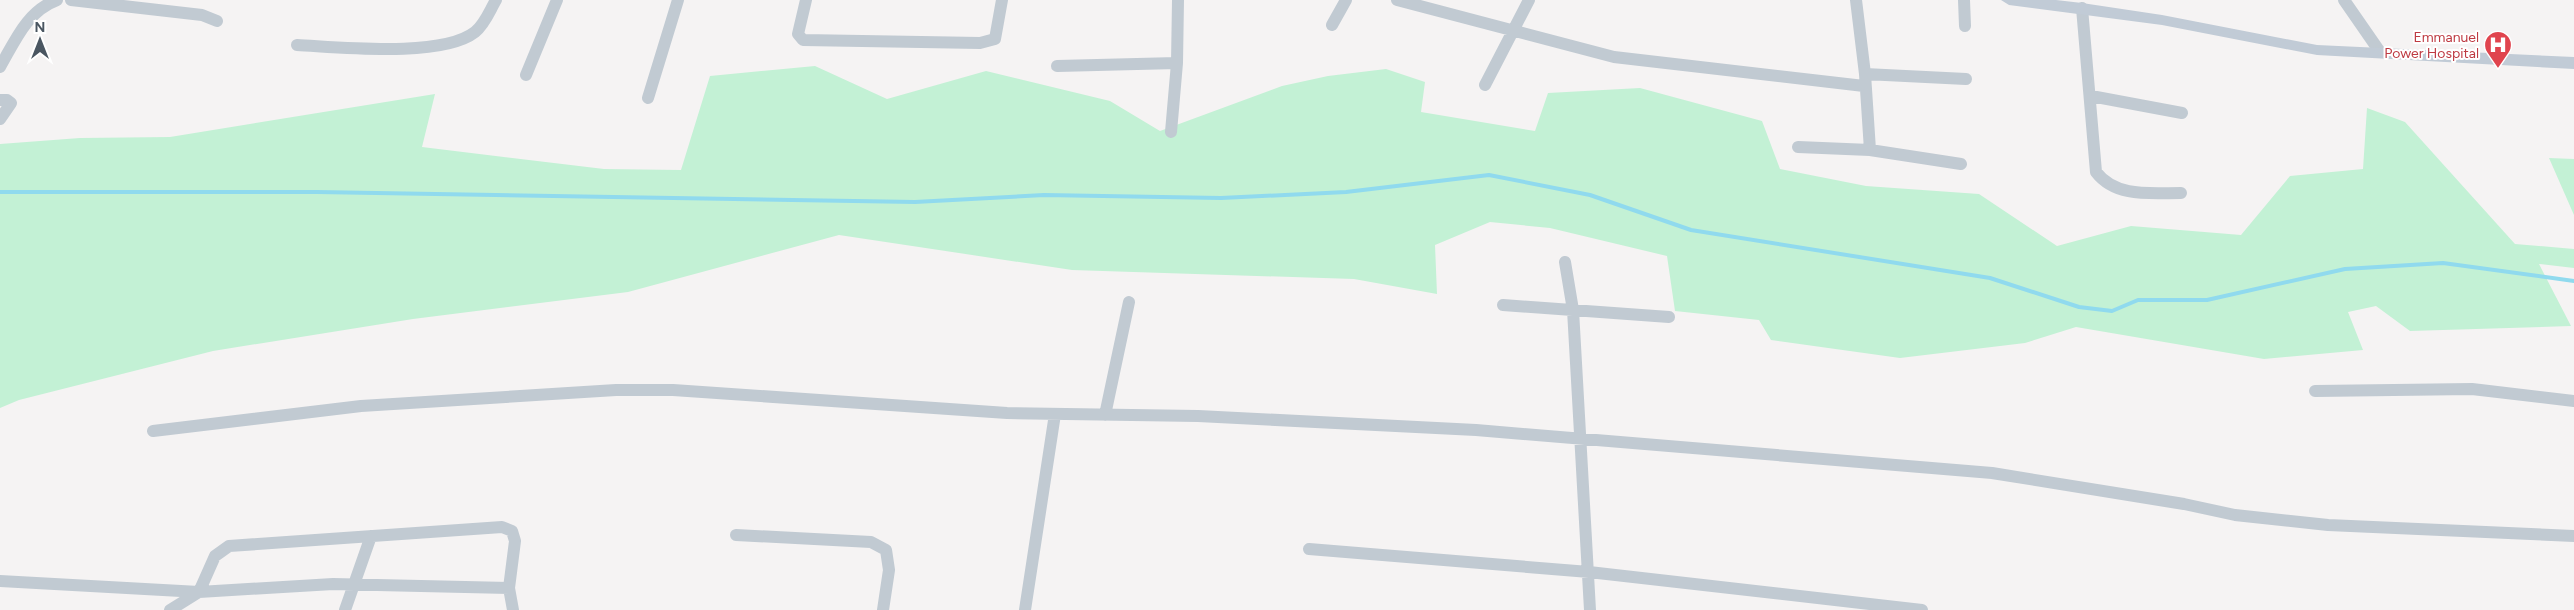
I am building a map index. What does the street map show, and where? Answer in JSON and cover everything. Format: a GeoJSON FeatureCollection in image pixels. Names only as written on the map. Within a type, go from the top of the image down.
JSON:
{"type":"FeatureCollection","features":[{"type":"Feature","properties":{"kind":"street"},"geometry":{"type":"LineString","coordinates":[[0,67],[36,10],[46,2],[57,0]]}},
{"type":"Feature","properties":{"kind":"street"},"geometry":{"type":"LineString","coordinates":[[71,0],[202,15],[217,21]]}},
{"type":"Feature","properties":{"kind":"street"},"geometry":{"type":"LineString","coordinates":[[296,45],[371,48],[425,47],[452,44],[475,33],[496,0]]}},
{"type":"Feature","properties":{"kind":"street"},"geometry":{"type":"LineString","coordinates":[[526,75],[557,0]]}},
{"type":"Feature","properties":{"kind":"street"},"geometry":{"type":"LineString","coordinates":[[648,98],[678,0]]}},
{"type":"Feature","properties":{"kind":"street"},"geometry":{"type":"LineString","coordinates":[[806,0],[798,34],[804,40],[980,43],[994,39],[998,30],[1002,0]]}},
{"type":"Feature","properties":{"kind":"street"},"geometry":{"type":"LineString","coordinates":[[1171,132],[1177,63],[1178,0]]}},
{"type":"Feature","properties":{"kind":"street"},"geometry":{"type":"LineString","coordinates":[[1332,25],[1346,0]]}},
{"type":"Feature","properties":{"kind":"street"},"geometry":{"type":"LineString","coordinates":[[1397,0],[1614,57],[1652,64],[1697,65],[1864,86]]}},
{"type":"Feature","properties":{"kind":"street"},"geometry":{"type":"LineString","coordinates":[[1485,85],[1512,29],[1529,0]]}},
{"type":"Feature","properties":{"kind":"street"},"geometry":{"type":"LineString","coordinates":[[1856,0],[1865,74],[1864,86],[1870,150]]}},
{"type":"Feature","properties":{"kind":"street"},"geometry":{"type":"LineString","coordinates":[[1964,0],[1966,26]]}},
{"type":"Feature","properties":{"kind":"street"},"geometry":{"type":"LineString","coordinates":[[2009,0],[2082,8],[2162,20],[2317,50],[2574,64]]}},
{"type":"Feature","properties":{"kind":"street"},"geometry":{"type":"LineString","coordinates":[[2344,0],[2380,52]]}},
{"type":"Feature","properties":{"kind":"street"},"geometry":{"type":"LineString","coordinates":[[2082,8],[2096,172],[2100,180],[2112,187],[2124,190],[2181,193]]}},
{"type":"Feature","properties":{"kind":"street"},"geometry":{"type":"LineString","coordinates":[[1057,66],[1177,63]]}},
{"type":"Feature","properties":{"kind":"street"},"geometry":{"type":"LineString","coordinates":[[1865,74],[1966,79]]}},
{"type":"Feature","properties":{"kind":"street"},"geometry":{"type":"LineString","coordinates":[[2091,96],[2182,113]]}},
{"type":"Feature","properties":{"kind":"street"},"geometry":{"type":"LineString","coordinates":[[0,100],[7,100],[11,103],[0,119]]}},
{"type":"Feature","properties":{"kind":"street"},"geometry":{"type":"LineString","coordinates":[[1798,147],[1870,150],[1961,164]]}},
{"type":"Feature","properties":{"kind":"street"},"geometry":{"type":"LineString","coordinates":[[1565,262],[1573,310],[1590,610]]}},
{"type":"Feature","properties":{"kind":"street"},"geometry":{"type":"LineString","coordinates":[[1105,416],[1129,302]]}},
{"type":"Feature","properties":{"kind":"street"},"geometry":{"type":"LineString","coordinates":[[1503,305],[1669,317]]}},
{"type":"Feature","properties":{"kind":"street"},"geometry":{"type":"LineString","coordinates":[[2315,391],[2472,389],[2574,401]]}},
{"type":"Feature","properties":{"kind":"street"},"geometry":{"type":"LineString","coordinates":[[153,431],[361,406],[616,390],[673,390],[1055,414],[1198,416],[1380,424],[1992,474],[2184,504],[2236,515],[2328,525],[2574,536]]}},
{"type":"Feature","properties":{"kind":"street"},"geometry":{"type":"LineString","coordinates":[[1024,610],[1055,414]]}},
{"type":"Feature","properties":{"kind":"street"},"geometry":{"type":"LineString","coordinates":[[170,610],[199,592],[215,556],[228,546],[502,527],[512,531],[515,541],[509,588],[513,610]]}},
{"type":"Feature","properties":{"kind":"street"},"geometry":{"type":"LineString","coordinates":[[736,534],[872,542],[886,550],[889,570],[883,610]]}},
{"type":"Feature","properties":{"kind":"street"},"geometry":{"type":"LineString","coordinates":[[344,610],[371,536]]}},
{"type":"Feature","properties":{"kind":"street"},"geometry":{"type":"LineString","coordinates":[[1309,549],[1589,572],[1922,610]]}},
{"type":"Feature","properties":{"kind":"street"},"geometry":{"type":"LineString","coordinates":[[0,582],[199,592],[274,586],[353,584],[509,588]]}},
{"type":"Feature","properties":{"kind":"green space"},"geometry":{"type":"Polygon","coordinates":[[[815,66],[887,99],[986,71],[1110,101],[1160,131],[1282,86],[1328,76],[1386,69],[1425,82],[1421,112],[1535,131],[1548,93],[1640,88],[1762,121],[1780,169],[1866,186],[1979,194],[2057,246],[2131,226],[2241,235],[2290,176],[2363,169],[2367,108],[2405,122],[2515,244],[2574,249],[2574,268],[2539,264],[2571,326],[2410,331],[2376,306],[2348,312],[2363,350],[2264,359],[2076,327],[2025,343],[1900,358],[1771,340],[1759,320],[1675,311],[1667,256],[1550,228],[1490,222],[1435,245],[1437,294],[1354,279],[1072,270],[839,235],[628,292],[413,319],[213,351],[19,400],[0,408],[0,144],[80,138],[170,137],[435,94],[422,147],[604,169],[681,170],[710,76],[815,66]]]}},
{"type":"Feature","properties":{"kind":"green space"},"geometry":{"type":"Polygon","coordinates":[[[2549,158],[2574,159],[2574,215],[2549,158]]]}},
{"type":"Feature","properties":{"kind":"waterway"},"geometry":{"type":"LineString","coordinates":[[0,192],[317,192],[915,202],[1044,195],[1221,198],[1346,192],[1489,175],[1590,195],[1691,230],[1990,278],[2079,307],[2112,311],[2138,300],[2207,300],[2345,269],[2443,263],[2574,281]]}},
{"type":"Feature","properties":{"kind":"place","name":"Emmanuel Power Hospital"},"geometry":{"type":"Point","coordinates":[2498,69]}}]}
